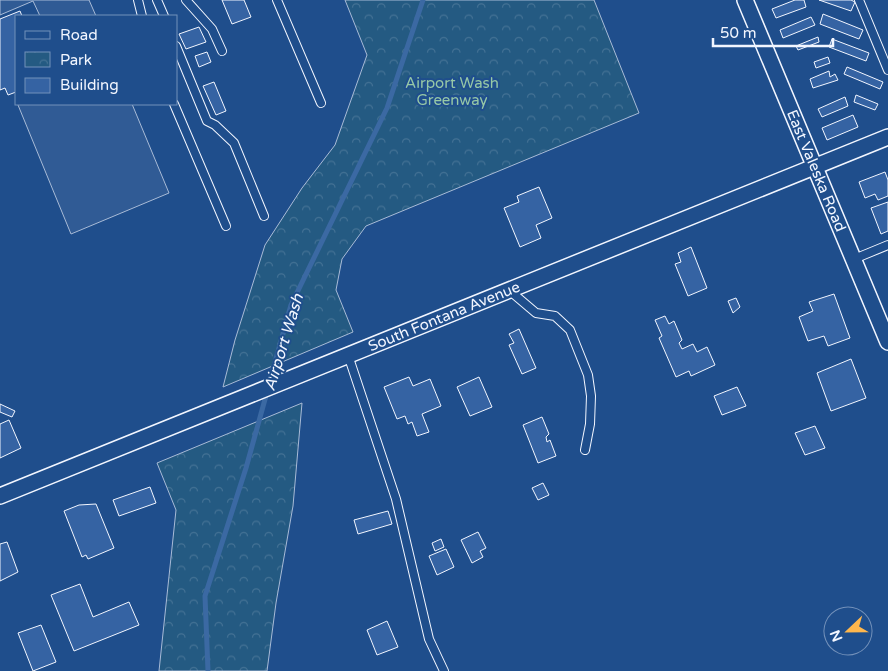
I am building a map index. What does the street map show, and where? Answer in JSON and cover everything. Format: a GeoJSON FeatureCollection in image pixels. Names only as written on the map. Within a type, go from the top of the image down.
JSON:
{"type":"FeatureCollection","features":[{"type":"Feature","properties":{"kind":"street","name":"East Valeska Road"},"geometry":{"type":"LineString","coordinates":[[745,0],[888,342]]}},
{"type":"Feature","properties":{"kind":"street","name":"South Fontana Avenue"},"geometry":{"type":"LineString","coordinates":[[0,496],[888,137]]}},
{"type":"Feature","properties":{"kind":"lane"},"geometry":{"type":"LineString","coordinates":[[138,0],[142,15]]}},
{"type":"Feature","properties":{"kind":"lane"},"geometry":{"type":"LineString","coordinates":[[157,0],[164,15]]}},
{"type":"Feature","properties":{"kind":"lane"},"geometry":{"type":"LineString","coordinates":[[186,0],[212,29],[222,51]]}},
{"type":"Feature","properties":{"kind":"lane"},"geometry":{"type":"LineString","coordinates":[[277,0],[321,103]]}},
{"type":"Feature","properties":{"kind":"lane"},"geometry":{"type":"LineString","coordinates":[[859,0],[888,70]]}},
{"type":"Feature","properties":{"kind":"lane"},"geometry":{"type":"LineString","coordinates":[[178,51],[207,121],[215,125],[234,143],[264,216]]}},
{"type":"Feature","properties":{"kind":"lane"},"geometry":{"type":"LineString","coordinates":[[174,105],[226,226]]}},
{"type":"Feature","properties":{"kind":"lane"},"geometry":{"type":"LineString","coordinates":[[854,259],[888,246]]}},
{"type":"Feature","properties":{"kind":"lane"},"geometry":{"type":"LineString","coordinates":[[509,290],[536,313],[555,316],[570,330],[588,375],[591,396],[590,424],[585,450]]}},
{"type":"Feature","properties":{"kind":"lane"},"geometry":{"type":"LineString","coordinates":[[348,355],[396,498],[429,639],[444,671]]}},
{"type":"Feature","properties":{"kind":"green space","name":"Airport Wash Greenway"},"geometry":{"type":"Polygon","coordinates":[[[345,0],[594,0],[639,113],[366,226],[342,259],[336,290],[353,332],[223,387],[235,340],[265,245],[302,188],[335,145],[367,55],[345,0]]]}},
{"type":"Feature","properties":{"kind":"green space"},"geometry":{"type":"Polygon","coordinates":[[[302,403],[293,506],[276,603],[267,671],[159,671],[176,510],[157,463],[302,403]]]}},
{"type":"Feature","properties":{"kind":"shaded area"},"geometry":{"type":"Polygon","coordinates":[[[0,0],[89,0],[96,15],[40,15],[33,1],[0,15],[0,0]]]}},
{"type":"Feature","properties":{"kind":"shaded area"},"geometry":{"type":"Polygon","coordinates":[[[18,105],[132,105],[169,193],[71,234],[18,105]]]}},
{"type":"Feature","properties":{"kind":"building"},"geometry":{"type":"Polygon","coordinates":[[[222,0],[244,0],[251,17],[232,24],[222,0]]]}},
{"type":"Feature","properties":{"kind":"building"},"geometry":{"type":"Polygon","coordinates":[[[795,0],[804,0],[806,7],[776,18],[772,9],[795,0]]]}},
{"type":"Feature","properties":{"kind":"building"},"geometry":{"type":"Polygon","coordinates":[[[819,0],[851,0],[855,2],[851,11],[819,0]]]}},
{"type":"Feature","properties":{"kind":"building"},"geometry":{"type":"Polygon","coordinates":[[[20,11],[22,15],[15,15],[15,92],[8,95],[5,88],[0,90],[0,19],[20,11]]]}},
{"type":"Feature","properties":{"kind":"building"},"geometry":{"type":"Polygon","coordinates":[[[823,14],[863,30],[859,39],[820,24],[823,14]]]}},
{"type":"Feature","properties":{"kind":"building"},"geometry":{"type":"Polygon","coordinates":[[[811,17],[815,25],[783,38],[780,30],[811,17]]]}},
{"type":"Feature","properties":{"kind":"building"},"geometry":{"type":"Polygon","coordinates":[[[199,27],[206,42],[186,49],[179,34],[199,27]]]}},
{"type":"Feature","properties":{"kind":"building"},"geometry":{"type":"Polygon","coordinates":[[[818,37],[819,42],[798,50],[796,46],[818,37]]]}},
{"type":"Feature","properties":{"kind":"building"},"geometry":{"type":"Polygon","coordinates":[[[832,39],[869,53],[866,61],[829,47],[832,39]]]}},
{"type":"Feature","properties":{"kind":"building"},"geometry":{"type":"Polygon","coordinates":[[[207,52],[211,62],[199,67],[195,56],[207,52]]]}},
{"type":"Feature","properties":{"kind":"building"},"geometry":{"type":"Polygon","coordinates":[[[828,57],[830,63],[816,68],[814,62],[828,57]]]}},
{"type":"Feature","properties":{"kind":"building"},"geometry":{"type":"Polygon","coordinates":[[[847,67],[883,82],[880,89],[844,74],[847,67]]]}},
{"type":"Feature","properties":{"kind":"building"},"geometry":{"type":"Polygon","coordinates":[[[829,71],[830,77],[835,74],[838,80],[813,88],[810,79],[829,71]]]}},
{"type":"Feature","properties":{"kind":"building"},"geometry":{"type":"Polygon","coordinates":[[[214,82],[226,111],[216,115],[203,86],[214,82]]]}},
{"type":"Feature","properties":{"kind":"building"},"geometry":{"type":"Polygon","coordinates":[[[856,95],[878,104],[875,110],[854,102],[856,95]]]}},
{"type":"Feature","properties":{"kind":"building"},"geometry":{"type":"Polygon","coordinates":[[[845,97],[848,106],[822,117],[818,109],[845,97]]]}},
{"type":"Feature","properties":{"kind":"building"},"geometry":{"type":"Polygon","coordinates":[[[853,115],[858,127],[827,140],[822,128],[853,115]]]}},
{"type":"Feature","properties":{"kind":"building"},"geometry":{"type":"Polygon","coordinates":[[[885,172],[888,180],[888,196],[878,200],[875,194],[865,198],[859,182],[885,172]]]}},
{"type":"Feature","properties":{"kind":"building"},"geometry":{"type":"Polygon","coordinates":[[[539,187],[552,218],[536,225],[541,238],[520,247],[504,208],[519,202],[517,196],[539,187]]]}},
{"type":"Feature","properties":{"kind":"building"},"geometry":{"type":"Polygon","coordinates":[[[888,202],[888,231],[881,234],[871,208],[888,202]]]}},
{"type":"Feature","properties":{"kind":"building"},"geometry":{"type":"Polygon","coordinates":[[[691,247],[707,288],[688,296],[675,264],[681,262],[678,253],[691,247]]]}},
{"type":"Feature","properties":{"kind":"building"},"geometry":{"type":"Polygon","coordinates":[[[834,294],[850,338],[828,346],[824,336],[808,341],[799,317],[813,311],[809,302],[834,294]]]}},
{"type":"Feature","properties":{"kind":"building"},"geometry":{"type":"Polygon","coordinates":[[[736,298],[740,307],[733,313],[728,301],[736,298]]]}},
{"type":"Feature","properties":{"kind":"building"},"geometry":{"type":"Polygon","coordinates":[[[665,316],[669,324],[674,321],[682,340],[679,343],[682,349],[693,344],[697,352],[707,347],[715,365],[691,376],[689,371],[676,377],[659,338],[662,336],[655,320],[665,316]]]}},
{"type":"Feature","properties":{"kind":"building"},"geometry":{"type":"Polygon","coordinates":[[[519,329],[536,368],[522,374],[509,345],[514,343],[509,334],[519,329]]]}},
{"type":"Feature","properties":{"kind":"building"},"geometry":{"type":"Polygon","coordinates":[[[851,359],[866,398],[831,411],[817,373],[851,359]]]}},
{"type":"Feature","properties":{"kind":"building"},"geometry":{"type":"Polygon","coordinates":[[[409,377],[413,386],[430,379],[441,406],[422,414],[429,432],[417,436],[412,422],[408,424],[405,416],[397,419],[384,387],[409,377]]]}},
{"type":"Feature","properties":{"kind":"building"},"geometry":{"type":"Polygon","coordinates":[[[479,377],[492,407],[470,416],[457,387],[479,377]]]}},
{"type":"Feature","properties":{"kind":"building"},"geometry":{"type":"Polygon","coordinates":[[[737,387],[746,406],[722,415],[714,396],[737,387]]]}},
{"type":"Feature","properties":{"kind":"building"},"geometry":{"type":"Polygon","coordinates":[[[0,404],[15,411],[12,417],[0,412],[0,404]]]}},
{"type":"Feature","properties":{"kind":"building"},"geometry":{"type":"Polygon","coordinates":[[[542,417],[549,434],[546,437],[547,442],[550,440],[556,456],[538,463],[523,425],[542,417]]]}},
{"type":"Feature","properties":{"kind":"building"},"geometry":{"type":"Polygon","coordinates":[[[9,420],[21,448],[0,458],[0,424],[9,420]]]}},
{"type":"Feature","properties":{"kind":"building"},"geometry":{"type":"Polygon","coordinates":[[[815,426],[825,448],[805,455],[795,433],[815,426]]]}},
{"type":"Feature","properties":{"kind":"building"},"geometry":{"type":"Polygon","coordinates":[[[543,483],[549,495],[538,500],[532,488],[543,483]]]}},
{"type":"Feature","properties":{"kind":"building"},"geometry":{"type":"Polygon","coordinates":[[[150,487],[156,503],[119,516],[113,500],[150,487]]]}},
{"type":"Feature","properties":{"kind":"building"},"geometry":{"type":"Polygon","coordinates":[[[96,504],[114,548],[88,559],[86,555],[82,557],[64,511],[79,505],[96,504]]]}},
{"type":"Feature","properties":{"kind":"building"},"geometry":{"type":"Polygon","coordinates":[[[388,511],[392,524],[358,534],[354,520],[388,511]]]}},
{"type":"Feature","properties":{"kind":"building"},"geometry":{"type":"Polygon","coordinates":[[[478,532],[486,548],[480,551],[483,557],[472,563],[461,540],[478,532]]]}},
{"type":"Feature","properties":{"kind":"building"},"geometry":{"type":"Polygon","coordinates":[[[441,539],[444,547],[435,551],[432,543],[441,539]]]}},
{"type":"Feature","properties":{"kind":"building"},"geometry":{"type":"Polygon","coordinates":[[[7,542],[18,572],[0,581],[0,544],[7,542]]]}},
{"type":"Feature","properties":{"kind":"building"},"geometry":{"type":"Polygon","coordinates":[[[446,549],[454,567],[437,575],[429,556],[446,549]]]}},
{"type":"Feature","properties":{"kind":"building"},"geometry":{"type":"Polygon","coordinates":[[[80,584],[93,617],[129,602],[139,625],[74,651],[51,595],[80,584]]]}},
{"type":"Feature","properties":{"kind":"building"},"geometry":{"type":"Polygon","coordinates":[[[387,621],[398,647],[377,655],[367,630],[387,621]]]}},
{"type":"Feature","properties":{"kind":"building"},"geometry":{"type":"Polygon","coordinates":[[[41,625],[56,662],[33,671],[18,633],[41,625]]]}},
{"type":"Feature","properties":{"kind":"waterway","name":"Airport Wash"},"geometry":{"type":"LineString","coordinates":[[269,384],[291,305],[387,108],[423,0]]}},
{"type":"Feature","properties":{"kind":"waterway","name":"Airport Wash"},"geometry":{"type":"LineString","coordinates":[[208,671],[205,596],[246,468],[267,392]]}}]}
